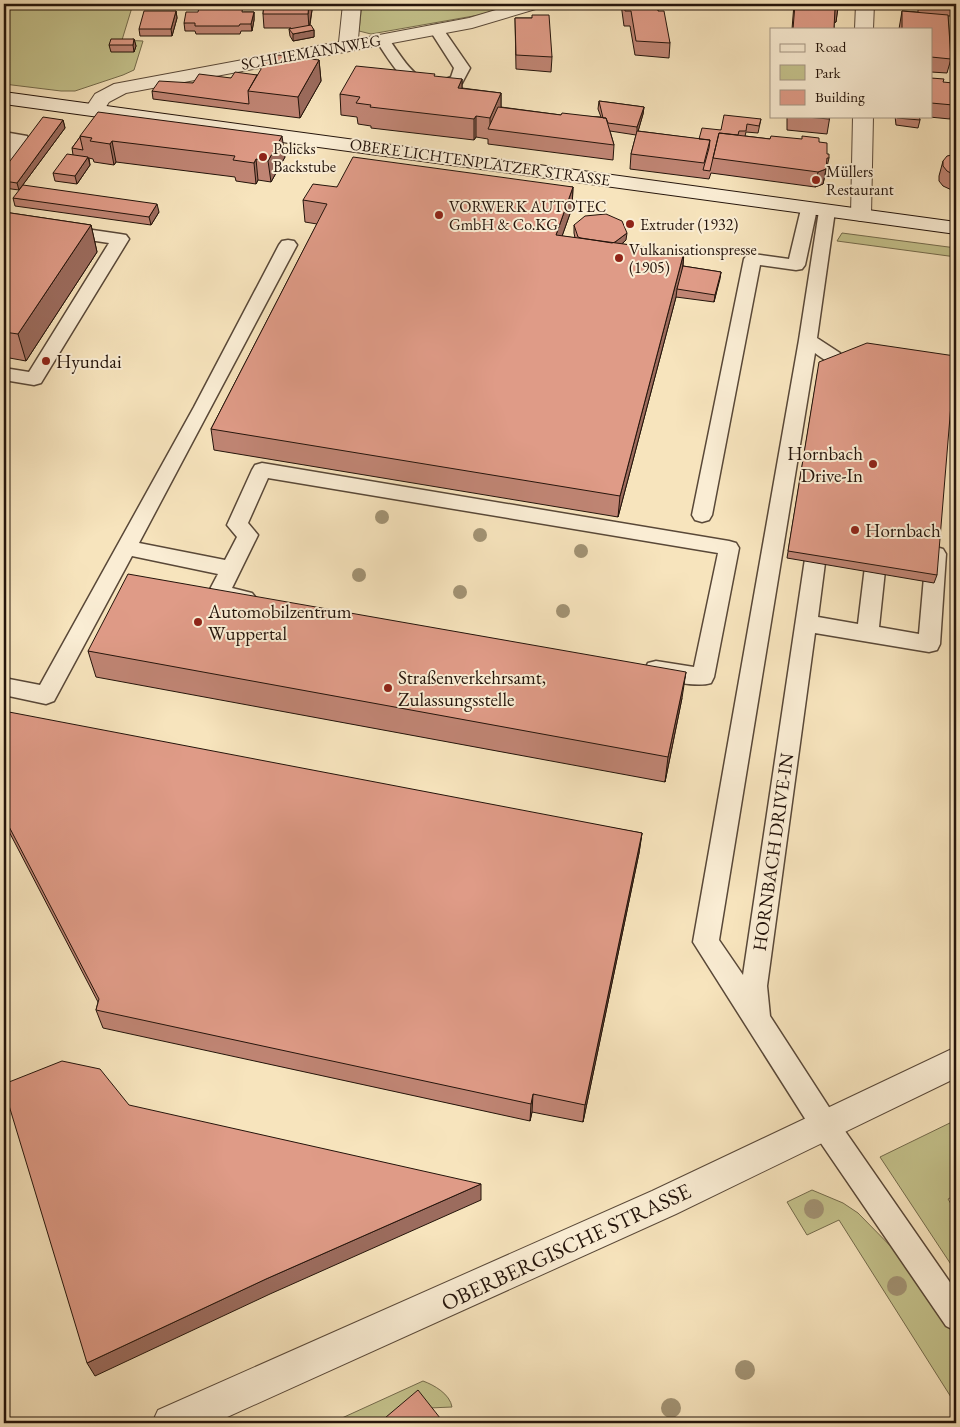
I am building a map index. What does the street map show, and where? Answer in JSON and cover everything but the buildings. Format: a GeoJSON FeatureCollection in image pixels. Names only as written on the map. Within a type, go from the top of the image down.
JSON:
{"type":"FeatureCollection","features":[{"type":"Feature","properties":{"kind":"street"},"geometry":{"type":"LineString","coordinates":[[348,45],[352,4]]}},
{"type":"Feature","properties":{"kind":"street","name":"SCHLIEMANNWEG"},"geometry":{"type":"LineString","coordinates":[[95,109],[102,98],[121,88],[472,23],[533,4]]}},
{"type":"Feature","properties":{"kind":"street"},"geometry":{"type":"LineString","coordinates":[[864,28],[865,4]]}},
{"type":"Feature","properties":{"kind":"street","name":"OBERE LICHTENPLATZER STRASSE"},"geometry":{"type":"LineString","coordinates":[[4,98],[956,228]]}},
{"type":"Feature","properties":{"kind":"street"},"geometry":{"type":"LineString","coordinates":[[861,215],[863,118]]}},
{"type":"Feature","properties":{"kind":"street","name":"OBERBERGISCHE STRASSE"},"geometry":{"type":"LineString","coordinates":[[171,1423],[459,1296],[826,1127],[956,1062]]}},
{"type":"Feature","properties":{"kind":"lane"},"geometry":{"type":"LineString","coordinates":[[382,39],[408,75],[416,82],[432,86],[450,84],[457,80],[462,68],[436,29]]}},
{"type":"Feature","properties":{"kind":"lane"},"geometry":{"type":"LineString","coordinates":[[4,137],[21,139],[4,162]]}},
{"type":"Feature","properties":{"kind":"lane"},"geometry":{"type":"LineString","coordinates":[[818,210],[808,340],[706,942],[826,1127],[956,1316]]}},
{"type":"Feature","properties":{"kind":"lane"},"geometry":{"type":"LineString","coordinates":[[702,515],[753,259],[796,265],[818,210]]}},
{"type":"Feature","properties":{"kind":"lane"},"geometry":{"type":"LineString","coordinates":[[4,222],[120,239],[34,379],[4,374]]}},
{"type":"Feature","properties":{"kind":"lane"},"geometry":{"type":"LineString","coordinates":[[4,687],[46,695],[127,548],[288,245]]}},
{"type":"Feature","properties":{"kind":"lane"},"geometry":{"type":"LineString","coordinates":[[808,340],[833,357],[848,379]]}},
{"type":"Feature","properties":{"kind":"lane"},"geometry":{"type":"LineString","coordinates":[[268,601],[219,593],[248,535],[237,524],[262,470],[729,548],[703,677],[635,665]]}},
{"type":"Feature","properties":{"kind":"lane","name":"HORNBACH DRIVE-IN"},"geometry":{"type":"LineString","coordinates":[[759,1021],[754,986],[822,517]]}},
{"type":"Feature","properties":{"kind":"lane"},"geometry":{"type":"LineString","coordinates":[[868,634],[880,526]]}},
{"type":"Feature","properties":{"kind":"lane"},"geometry":{"type":"LineString","coordinates":[[806,623],[929,644],[937,535]]}},
{"type":"Feature","properties":{"kind":"lane"},"geometry":{"type":"LineString","coordinates":[[127,548],[231,569]]}},
{"type":"Feature","properties":{"kind":"green space"},"geometry":{"type":"Polygon","coordinates":[[[4,4],[133,4],[122,40],[143,41],[134,70],[75,91],[4,84],[4,4]]]}},
{"type":"Feature","properties":{"kind":"green space"},"geometry":{"type":"Polygon","coordinates":[[[362,4],[516,4],[479,15],[371,34],[359,31],[362,4]]]}},
{"type":"Feature","properties":{"kind":"green space"},"geometry":{"type":"Polygon","coordinates":[[[842,233],[956,248],[956,257],[837,241],[842,233]]]}},
{"type":"Feature","properties":{"kind":"green space"},"geometry":{"type":"Polygon","coordinates":[[[956,1120],[956,1159],[954,1161],[956,1164],[956,1195],[948,1199],[956,1212],[956,1272],[880,1157],[956,1120]]]}},
{"type":"Feature","properties":{"kind":"green space"},"geometry":{"type":"Polygon","coordinates":[[[812,1190],[843,1203],[858,1213],[911,1267],[956,1338],[956,1405],[839,1220],[807,1235],[787,1202],[812,1190]]]}},
{"type":"Feature","properties":{"kind":"green space"},"geometry":{"type":"Polygon","coordinates":[[[423,1381],[445,1394],[452,1407],[429,1408],[385,1423],[331,1423],[423,1381]]]}},
{"type":"Feature","properties":{"kind":"place","name":"Policks Backstube"},"geometry":{"type":"Point","coordinates":[263,157]}},
{"type":"Feature","properties":{"kind":"place","name":"Müllers Restaurant"},"geometry":{"type":"Point","coordinates":[816,180]}},
{"type":"Feature","properties":{"kind":"place","name":"VORWERK AUTOTEC GmbH & Co.KG"},"geometry":{"type":"Point","coordinates":[439,215]}},
{"type":"Feature","properties":{"kind":"place","name":"Extruder (1932)"},"geometry":{"type":"Point","coordinates":[630,224]}},
{"type":"Feature","properties":{"kind":"place","name":"Vulkanisationspresse (1905)"},"geometry":{"type":"Point","coordinates":[619,258]}},
{"type":"Feature","properties":{"kind":"place","name":"Hyundai"},"geometry":{"type":"Point","coordinates":[46,361]}},
{"type":"Feature","properties":{"kind":"place","name":"Hornbach Drive-In"},"geometry":{"type":"Point","coordinates":[873,464]}},
{"type":"Feature","properties":{"kind":"place","name":"Hornbach"},"geometry":{"type":"Point","coordinates":[855,530]}},
{"type":"Feature","properties":{"kind":"place","name":"Automobilzentrum Wuppertal"},"geometry":{"type":"Point","coordinates":[198,622]}},
{"type":"Feature","properties":{"kind":"place","name":"Straßenverkehrsamt, Zulassungsstelle"},"geometry":{"type":"Point","coordinates":[388,688]}}]}
